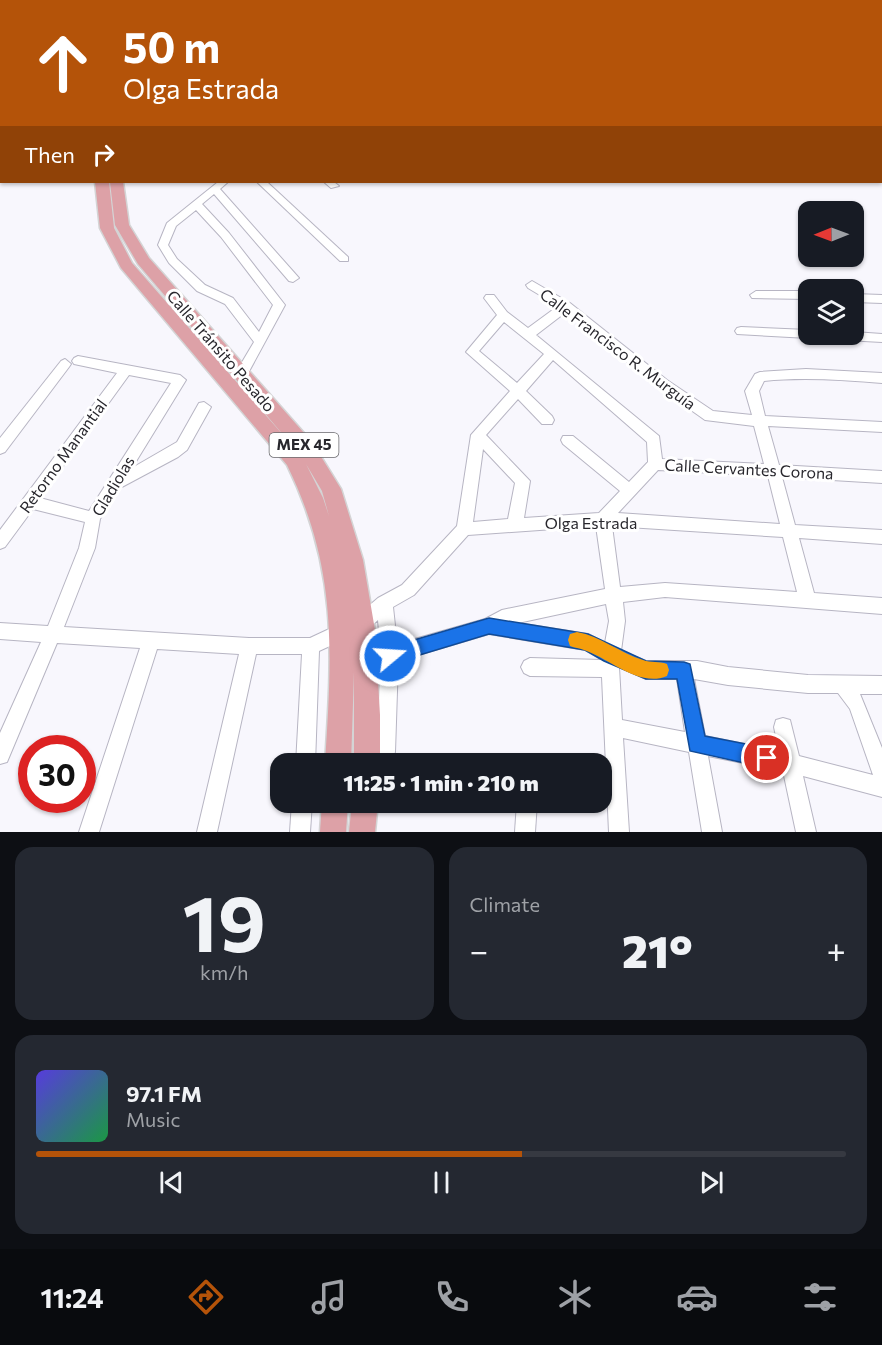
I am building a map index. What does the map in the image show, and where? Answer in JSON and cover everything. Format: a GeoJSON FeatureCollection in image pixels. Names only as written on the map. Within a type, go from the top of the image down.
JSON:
{"type":"FeatureCollection","features":[{"type":"Feature","properties":{"kind":"main road","name":"Calle Tránsito Pesado"},"geometry":{"type":"LineString","coordinates":[[102,183],[107,228],[126,265],[298,466],[313,498],[329,547],[341,633],[342,709],[339,753]]}},
{"type":"Feature","properties":{"kind":"main road","name":"Calle Tránsito Pesado"},"geometry":{"type":"LineString","coordinates":[[117,183],[122,225],[143,261],[305,447],[331,489],[348,542],[363,622],[368,753]]}},
{"type":"Feature","properties":{"kind":"main road"},"geometry":{"type":"LineString","coordinates":[[333,832],[334,813]]}},
{"type":"Feature","properties":{"kind":"main road"},"geometry":{"type":"LineString","coordinates":[[362,832],[364,813]]}},
{"type":"Feature","properties":{"kind":"street"},"geometry":{"type":"LineString","coordinates":[[263,183],[344,259]]}},
{"type":"Feature","properties":{"kind":"street"},"geometry":{"type":"LineString","coordinates":[[260,342],[229,301],[201,288],[173,261],[163,245],[171,225],[219,185],[293,279]]}},
{"type":"Feature","properties":{"kind":"street"},"geometry":{"type":"LineString","coordinates":[[196,204],[225,235],[279,304],[241,374]]}},
{"type":"Feature","properties":{"kind":"street","name":"Calle Francisco R. Murguía"},"geometry":{"type":"LineString","coordinates":[[532,285],[566,306],[662,383],[710,416],[760,422],[815,422],[882,427]]}},
{"type":"Feature","properties":{"kind":"street"},"geometry":{"type":"LineString","coordinates":[[756,295],[798,296]]}},
{"type":"Feature","properties":{"kind":"street"},"geometry":{"type":"LineString","coordinates":[[490,298],[503,315],[552,353],[654,440],[655,464]]}},
{"type":"Feature","properties":{"kind":"street"},"geometry":{"type":"LineString","coordinates":[[864,298],[882,299]]}},
{"type":"Feature","properties":{"kind":"street"},"geometry":{"type":"LineString","coordinates":[[529,334],[566,306]]}},
{"type":"Feature","properties":{"kind":"street"},"geometry":{"type":"LineString","coordinates":[[503,315],[472,352],[518,391],[547,420]]}},
{"type":"Feature","properties":{"kind":"street"},"geometry":{"type":"LineString","coordinates":[[741,332],[882,338]]}},
{"type":"Feature","properties":{"kind":"street"},"geometry":{"type":"LineString","coordinates":[[0,631],[249,646],[311,646],[363,622],[384,603],[408,590],[465,529],[478,435],[552,353]]}},
{"type":"Feature","properties":{"kind":"street"},"geometry":{"type":"LineString","coordinates":[[0,448],[71,362],[125,369]]}},
{"type":"Feature","properties":{"kind":"street","name":"Gladiolas"},"geometry":{"type":"LineString","coordinates":[[0,755],[87,548],[93,518],[180,380],[125,369]]}},
{"type":"Feature","properties":{"kind":"street","name":"Retorno Manantial"},"geometry":{"type":"LineString","coordinates":[[0,542],[125,369]]}},
{"type":"Feature","properties":{"kind":"street"},"geometry":{"type":"LineString","coordinates":[[808,601],[752,391],[760,377],[793,374],[882,378]]}},
{"type":"Feature","properties":{"kind":"street"},"geometry":{"type":"LineString","coordinates":[[114,484],[174,453],[182,446],[204,407]]}},
{"type":"Feature","properties":{"kind":"street"},"geometry":{"type":"LineString","coordinates":[[478,435],[523,481],[514,524]]}},
{"type":"Feature","properties":{"kind":"street"},"geometry":{"type":"LineString","coordinates":[[568,440],[630,491]]}},
{"type":"Feature","properties":{"kind":"street","name":"Calle Cervantes Corona"},"geometry":{"type":"LineString","coordinates":[[603,519],[655,464],[882,477]]}},
{"type":"Feature","properties":{"kind":"street"},"geometry":{"type":"LineString","coordinates":[[30,502],[93,518]]}},
{"type":"Feature","properties":{"kind":"street"},"geometry":{"type":"LineString","coordinates":[[603,519],[617,621],[610,662],[619,832]]}},
{"type":"Feature","properties":{"kind":"street","name":"Olga Estrada"},"geometry":{"type":"LineString","coordinates":[[465,529],[603,519],[882,537]]}},
{"type":"Feature","properties":{"kind":"street"},"geometry":{"type":"LineString","coordinates":[[390,656],[489,626],[502,618],[613,595],[664,590],[882,606]]}},
{"type":"Feature","properties":{"kind":"street"},"geometry":{"type":"LineString","coordinates":[[384,603],[390,656],[386,753]]}},
{"type":"Feature","properties":{"kind":"street"},"geometry":{"type":"LineString","coordinates":[[489,626],[588,642],[610,662]]}},
{"type":"Feature","properties":{"kind":"street"},"geometry":{"type":"LineString","coordinates":[[88,832],[151,641]]}},
{"type":"Feature","properties":{"kind":"street"},"geometry":{"type":"LineString","coordinates":[[207,832],[249,646]]}},
{"type":"Feature","properties":{"kind":"street"},"geometry":{"type":"LineString","coordinates":[[306,753],[311,646]]}},
{"type":"Feature","properties":{"kind":"street"},"geometry":{"type":"LineString","coordinates":[[530,667],[610,662],[646,670],[697,670],[728,676],[808,684],[882,685]]}},
{"type":"Feature","properties":{"kind":"street"},"geometry":{"type":"LineString","coordinates":[[684,671],[712,832]]}},
{"type":"Feature","properties":{"kind":"street"},"geometry":{"type":"LineString","coordinates":[[842,684],[857,704],[882,775]]}},
{"type":"Feature","properties":{"kind":"street"},"geometry":{"type":"LineString","coordinates":[[612,727],[791,763],[882,787]]}},
{"type":"Feature","properties":{"kind":"street"},"geometry":{"type":"LineString","coordinates":[[783,727],[806,832]]}},
{"type":"Feature","properties":{"kind":"street"},"geometry":{"type":"LineString","coordinates":[[300,832],[301,813]]}},
{"type":"Feature","properties":{"kind":"street"},"geometry":{"type":"LineString","coordinates":[[525,832],[526,813]]}},
{"type":"Feature","properties":{"kind":"slow traffic"},"geometry":{"type":"LineString","coordinates":[[577,640],[588,642],[610,655],[646,670],[660,670]]}},
{"type":"Feature","properties":{"kind":"route"},"geometry":{"type":"LineString","coordinates":[[390,656],[489,626],[588,642],[610,655],[646,670],[684,671],[697,744],[767,758]]}}]}
